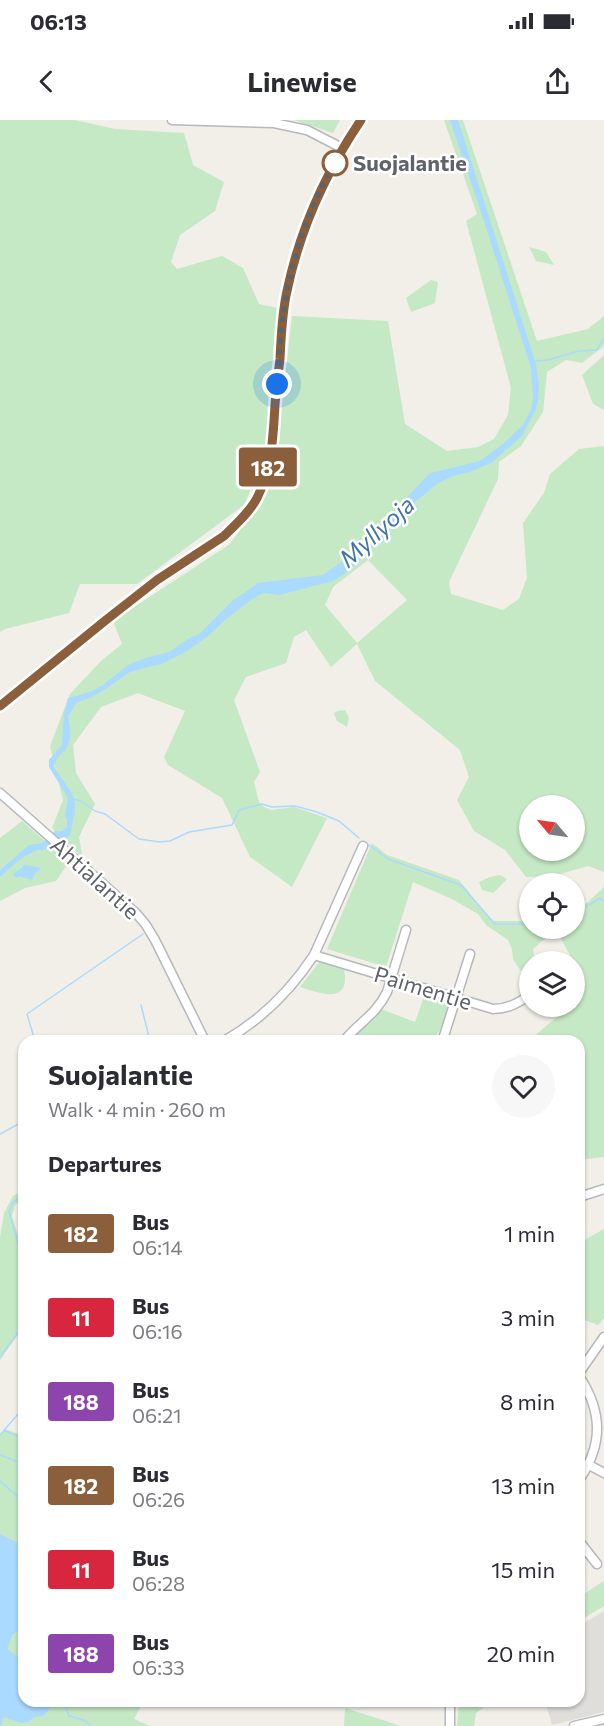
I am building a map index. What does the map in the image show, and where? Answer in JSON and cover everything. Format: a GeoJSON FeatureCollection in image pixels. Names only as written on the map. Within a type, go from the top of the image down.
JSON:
{"type":"FeatureCollection","features":[{"type":"Feature","properties":{"kind":"street"},"geometry":{"type":"LineString","coordinates":[[172,120],[274,123],[307,130],[342,148]]}},
{"type":"Feature","properties":{"kind":"street"},"geometry":{"type":"LineString","coordinates":[[0,706],[157,580],[224,536],[255,501],[267,474],[274,439],[275,405],[287,292],[296,255],[321,188],[342,148],[361,120]]}},
{"type":"Feature","properties":{"kind":"street","name":"Ahtialantie"},"geometry":{"type":"LineString","coordinates":[[0,793],[126,904],[146,925],[202,1035]]}},
{"type":"Feature","properties":{"kind":"street"},"geometry":{"type":"LineString","coordinates":[[234,1035],[274,1004],[296,981],[314,955],[363,846]]}},
{"type":"Feature","properties":{"kind":"street"},"geometry":{"type":"LineString","coordinates":[[351,1035],[382,1001],[406,930]]}},
{"type":"Feature","properties":{"kind":"street"},"geometry":{"type":"LineString","coordinates":[[444,1035],[470,954]]}},
{"type":"Feature","properties":{"kind":"street","name":"Paimentie"},"geometry":{"type":"LineString","coordinates":[[314,955],[493,1009],[504,1009],[519,1002]]}},
{"type":"Feature","properties":{"kind":"street"},"geometry":{"type":"LineString","coordinates":[[585,1195],[604,1189]]}},
{"type":"Feature","properties":{"kind":"street"},"geometry":{"type":"LineString","coordinates":[[585,1365],[604,1337]]}},
{"type":"Feature","properties":{"kind":"street"},"geometry":{"type":"LineString","coordinates":[[585,1386],[600,1416],[596,1442],[585,1471]]}},
{"type":"Feature","properties":{"kind":"street"},"geometry":{"type":"LineString","coordinates":[[589,1465],[604,1473]]}},
{"type":"Feature","properties":{"kind":"street"},"geometry":{"type":"LineString","coordinates":[[585,1549],[597,1564]]}},
{"type":"Feature","properties":{"kind":"street"},"geometry":{"type":"LineString","coordinates":[[450,1707],[450,1726]]}},
{"type":"Feature","properties":{"kind":"street"},"geometry":{"type":"LineString","coordinates":[[574,1726],[604,1719]]}},
{"type":"Feature","properties":{"kind":"shaded area"},"geometry":{"type":"Polygon","coordinates":[[[604,1611],[604,1712],[552,1725],[547,1707],[585,1707],[585,1622],[604,1611]]]}},
{"type":"Feature","properties":{"kind":"green space"},"geometry":{"type":"Polygon","coordinates":[[[0,120],[75,120],[115,129],[184,133],[193,165],[224,182],[215,211],[180,235],[171,262],[177,269],[222,256],[243,268],[259,304],[277,308],[266,455],[244,505],[137,584],[80,584],[69,613],[0,632],[0,120]]]}},
{"type":"Feature","properties":{"kind":"green space"},"geometry":{"type":"Polygon","coordinates":[[[294,120],[340,120],[333,133],[294,120]]]}},
{"type":"Feature","properties":{"kind":"green space"},"geometry":{"type":"Polygon","coordinates":[[[444,120],[463,120],[537,341],[588,329],[604,316],[604,346],[582,363],[566,360],[547,372],[543,412],[521,446],[499,462],[498,479],[449,582],[451,594],[503,610],[519,599],[527,578],[523,523],[544,493],[550,474],[579,449],[604,446],[604,872],[588,866],[564,873],[523,873],[505,850],[474,831],[457,800],[469,777],[460,750],[375,681],[357,644],[331,667],[306,630],[294,637],[286,663],[246,677],[234,700],[260,772],[254,782],[259,802],[271,810],[294,807],[327,818],[292,887],[250,857],[222,798],[168,765],[164,757],[185,711],[138,693],[101,707],[73,745],[76,773],[95,804],[79,837],[83,858],[52,828],[63,800],[50,746],[70,694],[101,661],[122,644],[113,621],[230,544],[273,482],[292,316],[388,321],[405,424],[447,451],[478,447],[494,439],[508,415],[511,388],[466,221],[477,214],[444,120]],[[368,560],[333,587],[325,605],[357,643],[407,600],[368,560]]]}},
{"type":"Feature","properties":{"kind":"green space"},"geometry":{"type":"Polygon","coordinates":[[[529,247],[546,252],[554,265],[536,261],[529,247]]]}},
{"type":"Feature","properties":{"kind":"green space"},"geometry":{"type":"Polygon","coordinates":[[[431,280],[438,282],[435,303],[411,312],[406,298],[431,280]]]}},
{"type":"Feature","properties":{"kind":"green space"},"geometry":{"type":"Polygon","coordinates":[[[604,355],[604,410],[593,404],[582,375],[604,355]]]}},
{"type":"Feature","properties":{"kind":"green space"},"geometry":{"type":"Polygon","coordinates":[[[345,710],[349,718],[347,727],[337,721],[334,713],[345,710]]]}},
{"type":"Feature","properties":{"kind":"green space"},"geometry":{"type":"Polygon","coordinates":[[[22,821],[69,862],[56,881],[25,888],[0,901],[0,838],[22,821]]]}},
{"type":"Feature","properties":{"kind":"green space"},"geometry":{"type":"Polygon","coordinates":[[[372,843],[387,855],[459,880],[492,921],[519,921],[519,939],[544,939],[533,951],[519,951],[519,968],[513,959],[508,940],[486,925],[478,914],[452,899],[413,882],[386,967],[327,949],[372,843]]]}},
{"type":"Feature","properties":{"kind":"green space"},"geometry":{"type":"Polygon","coordinates":[[[500,875],[507,879],[493,893],[482,890],[479,882],[500,875]]]}},
{"type":"Feature","properties":{"kind":"green space"},"geometry":{"type":"Polygon","coordinates":[[[604,887],[604,1157],[585,1159],[585,1035],[535,1035],[557,1017],[585,1017],[585,951],[568,951],[561,939],[585,939],[585,904],[604,887]]]}},
{"type":"Feature","properties":{"kind":"green space"},"geometry":{"type":"Polygon","coordinates":[[[320,961],[344,969],[345,980],[339,992],[325,994],[300,987],[320,961]]]}},
{"type":"Feature","properties":{"kind":"green space"},"geometry":{"type":"Polygon","coordinates":[[[425,994],[451,1001],[441,1029],[436,1035],[355,1035],[370,1023],[381,1009],[415,1022],[425,994]]]}},
{"type":"Feature","properties":{"kind":"green space"},"geometry":{"type":"Polygon","coordinates":[[[18,1193],[18,1203],[12,1216],[18,1236],[18,1334],[0,1360],[0,1237],[4,1213],[13,1196],[18,1193]]]}},
{"type":"Feature","properties":{"kind":"green space"},"geometry":{"type":"Polygon","coordinates":[[[604,1229],[604,1318],[598,1325],[585,1320],[585,1240],[604,1229]]]}},
{"type":"Feature","properties":{"kind":"green space"},"geometry":{"type":"Polygon","coordinates":[[[5,1429],[18,1434],[18,1707],[141,1707],[134,1719],[150,1726],[0,1726],[0,1435],[5,1429]]]}},
{"type":"Feature","properties":{"kind":"green space"},"geometry":{"type":"Polygon","coordinates":[[[604,1581],[604,1606],[585,1617],[585,1593],[604,1581]]]}},
{"type":"Feature","properties":{"kind":"green space"},"geometry":{"type":"Polygon","coordinates":[[[459,1707],[485,1707],[476,1713],[474,1726],[457,1726],[459,1707]]]}},
{"type":"Feature","properties":{"kind":"green space"},"geometry":{"type":"Polygon","coordinates":[[[345,1708],[401,1726],[344,1726],[345,1708]]]}},
{"type":"Feature","properties":{"kind":"water","name":"Myllyoja"},"geometry":{"type":"Polygon","coordinates":[[[450,120],[458,120],[536,364],[538,400],[536,409],[522,436],[491,463],[437,484],[415,502],[372,549],[333,581],[279,595],[264,593],[252,599],[187,651],[164,663],[130,672],[90,698],[77,702],[68,716],[69,742],[54,766],[74,800],[70,835],[66,839],[57,840],[46,849],[26,855],[0,877],[0,870],[29,845],[42,843],[55,831],[62,831],[67,827],[65,816],[68,798],[49,767],[49,760],[62,745],[64,713],[68,698],[90,692],[103,685],[128,665],[169,652],[191,637],[198,635],[231,602],[258,583],[323,575],[347,558],[368,538],[430,473],[480,461],[523,425],[531,410],[533,397],[531,368],[450,120]]]}},
{"type":"Feature","properties":{"kind":"water"},"geometry":{"type":"Polygon","coordinates":[[[23,865],[41,869],[35,873],[32,880],[19,876],[16,878],[13,874],[23,865]]]}},
{"type":"Feature","properties":{"kind":"water"},"geometry":{"type":"Polygon","coordinates":[[[0,1534],[18,1543],[18,1631],[13,1634],[7,1649],[18,1657],[18,1707],[51,1707],[43,1716],[34,1717],[28,1722],[21,1723],[4,1717],[2,1726],[0,1726],[0,1534]]]}},
{"type":"Feature","properties":{"kind":"waterway"},"geometry":{"type":"LineString","coordinates":[[535,361],[548,360],[579,351],[597,350],[604,338]]}},
{"type":"Feature","properties":{"kind":"waterway"},"geometry":{"type":"LineString","coordinates":[[73,799],[105,814],[139,839],[160,842],[170,841],[189,832],[232,825],[239,810],[262,804],[272,807],[295,806],[317,812],[339,821],[359,838]]}},
{"type":"Feature","properties":{"kind":"waterway"},"geometry":{"type":"LineString","coordinates":[[369,845],[388,859],[461,885],[495,924],[519,924]]}},
{"type":"Feature","properties":{"kind":"waterway"},"geometry":{"type":"LineString","coordinates":[[585,907],[600,898],[604,901]]}},
{"type":"Feature","properties":{"kind":"waterway"},"geometry":{"type":"LineString","coordinates":[[33,1035],[27,1014],[143,934]]}},
{"type":"Feature","properties":{"kind":"waterway"},"geometry":{"type":"LineString","coordinates":[[141,1005],[148,1035]]}},
{"type":"Feature","properties":{"kind":"waterway"},"geometry":{"type":"LineString","coordinates":[[0,1134],[18,1124]]}},
{"type":"Feature","properties":{"kind":"waterway"},"geometry":{"type":"LineString","coordinates":[[18,1199],[13,1202],[9,1212],[18,1243]]}},
{"type":"Feature","properties":{"kind":"waterway"},"geometry":{"type":"LineString","coordinates":[[0,1357],[18,1333]]}},
{"type":"Feature","properties":{"kind":"waterway"},"geometry":{"type":"LineString","coordinates":[[0,1435],[18,1414]]}},
{"type":"Feature","properties":{"kind":"waterway"},"geometry":{"type":"LineString","coordinates":[[5,1431],[18,1436]]}},
{"type":"Feature","properties":{"kind":"waterway"},"geometry":{"type":"LineString","coordinates":[[0,1455],[18,1462]]}},
{"type":"Feature","properties":{"kind":"waterway"},"geometry":{"type":"LineString","coordinates":[[0,1481],[18,1497]]}},
{"type":"Feature","properties":{"kind":"waterway"},"geometry":{"type":"LineString","coordinates":[[66,1707],[69,1716],[84,1720],[91,1726]]}},
{"type":"Feature","properties":{"kind":"bus line","name":"182"},"geometry":{"type":"LineString","coordinates":[[0,706],[157,580],[224,536],[255,501],[267,474],[274,439],[282,324],[296,255],[321,188],[342,148],[361,120]]}},
{"type":"Feature","properties":{"kind":"place","name":"Suojalantie"},"geometry":{"type":"Point","coordinates":[335,163]}},
{"type":"Feature","properties":{"kind":"route"},"geometry":{"type":"LineString","coordinates":[[277,384],[282,324],[296,255],[321,188],[335,163]]}}]}
